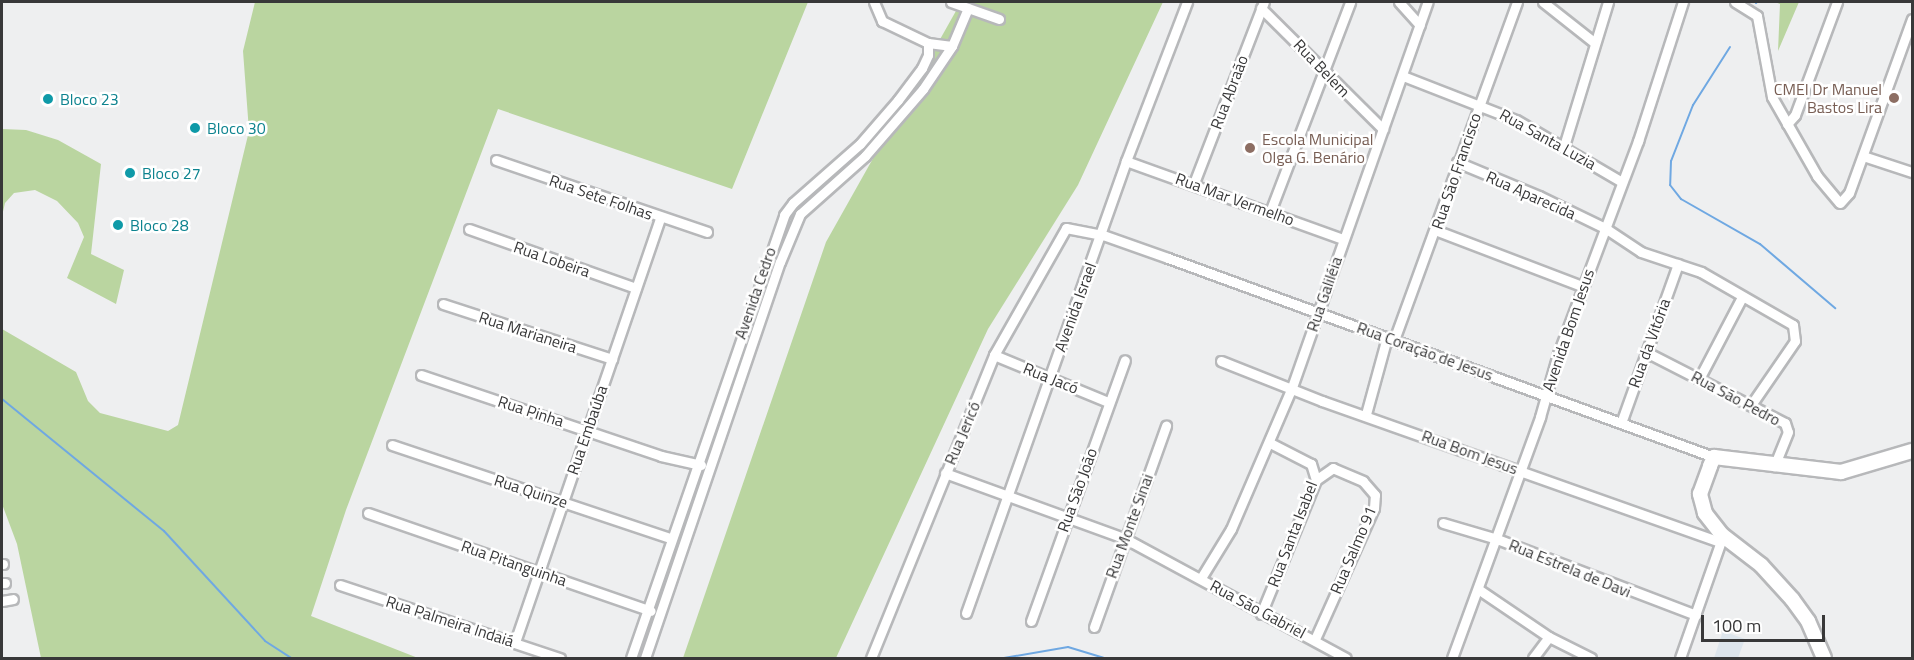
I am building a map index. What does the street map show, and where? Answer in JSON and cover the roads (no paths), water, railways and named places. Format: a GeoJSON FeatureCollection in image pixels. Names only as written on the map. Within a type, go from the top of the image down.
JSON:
{"type":"FeatureCollection","features":[{"type":"Feature","properties":{"kind":"street"},"geometry":{"type":"LineString","coordinates":[[874,2],[882,21],[928,43],[952,46]]}},
{"type":"Feature","properties":{"kind":"street"},"geometry":{"type":"LineString","coordinates":[[951,2],[999,19]]}},
{"type":"Feature","properties":{"kind":"street","name":"Avenida Israel"},"geometry":{"type":"LineString","coordinates":[[966,613],[1049,378],[1103,235],[1126,161],[1187,2]]}},
{"type":"Feature","properties":{"kind":"street"},"geometry":{"type":"LineString","coordinates":[[1269,212],[1350,2]]}},
{"type":"Feature","properties":{"kind":"street"},"geometry":{"type":"LineString","coordinates":[[1399,2],[1420,25]]}},
{"type":"Feature","properties":{"kind":"street","name":"Rua Galiléia"},"geometry":{"type":"LineString","coordinates":[[1201,578],[1231,529],[1291,390],[1428,2]]}},
{"type":"Feature","properties":{"kind":"street","name":"Rua São Francisco"},"geometry":{"type":"LineString","coordinates":[[1366,414],[1391,338],[1435,230],[1457,162],[1517,2]]}},
{"type":"Feature","properties":{"kind":"street"},"geometry":{"type":"LineString","coordinates":[[1543,2],[1595,43]]}},
{"type":"Feature","properties":{"kind":"street"},"geometry":{"type":"LineString","coordinates":[[1564,146],[1608,2]]}},
{"type":"Feature","properties":{"kind":"street","name":"Avenida Bom Jesus"},"geometry":{"type":"LineString","coordinates":[[1452,658],[1521,471],[1582,286],[1622,182],[1683,2]]}},
{"type":"Feature","properties":{"kind":"street"},"geometry":{"type":"LineString","coordinates":[[1735,2],[1759,20],[1767,80],[1787,124],[1828,193],[1840,203],[1849,193],[1912,19]]}},
{"type":"Feature","properties":{"kind":"street"},"geometry":{"type":"LineString","coordinates":[[1787,124],[1795,115],[1837,2]]}},
{"type":"Feature","properties":{"kind":"street","name":"Rua Belem"},"geometry":{"type":"LineString","coordinates":[[1263,5],[1383,129]]}},
{"type":"Feature","properties":{"kind":"street","name":"Rua Abraão"},"geometry":{"type":"LineString","coordinates":[[1194,183],[1263,5]]}},
{"type":"Feature","properties":{"kind":"street","name":"Avenida Cedro"},"geometry":{"type":"LineString","coordinates":[[645,658],[766,301],[800,214],[853,167],[923,89],[952,46],[968,8]]}},
{"type":"Feature","properties":{"kind":"street","name":"Avenida Cedro"},"geometry":{"type":"LineString","coordinates":[[631,658],[670,538],[784,215],[793,203],[846,157],[922,68],[928,55],[928,43]]}},
{"type":"Feature","properties":{"kind":"street","name":"Rua Santa Luzia"},"geometry":{"type":"LineString","coordinates":[[1403,76],[1480,103],[1564,146],[1622,182]]}},
{"type":"Feature","properties":{"kind":"street"},"geometry":{"type":"LineString","coordinates":[[1863,156],[1912,172]]}},
{"type":"Feature","properties":{"kind":"street"},"geometry":{"type":"LineString","coordinates":[[846,157],[853,167]]}},
{"type":"Feature","properties":{"kind":"street","name":"Rua Sete Folhas"},"geometry":{"type":"LineString","coordinates":[[496,160],[660,218],[707,232]]}},
{"type":"Feature","properties":{"kind":"street","name":"Rua Mar Vermelho"},"geometry":{"type":"LineString","coordinates":[[1126,161],[1194,183],[1343,239]]}},
{"type":"Feature","properties":{"kind":"street","name":"Rua Aparecida"},"geometry":{"type":"LineString","coordinates":[[1457,162],[1605,228],[1641,252],[1701,272],[1793,325],[1797,335],[1792,345],[1751,405]]}},
{"type":"Feature","properties":{"kind":"street","name":"Rua Embaúba"},"geometry":{"type":"LineString","coordinates":[[515,642],[660,218]]}},
{"type":"Feature","properties":{"kind":"street","name":"Rua Lobeira"},"geometry":{"type":"LineString","coordinates":[[469,229],[636,288]]}},
{"type":"Feature","properties":{"kind":"street","name":"Rua Coração de Jesus"},"geometry":{"type":"LineString","coordinates":[[1078,229],[1103,235],[1391,338],[1714,457],[1774,466],[1841,472],[1912,451]]}},
{"type":"Feature","properties":{"kind":"street","name":"Rua Jericó"},"geometry":{"type":"LineString","coordinates":[[871,658],[994,355],[1062,231],[1078,229]]}},
{"type":"Feature","properties":{"kind":"street"},"geometry":{"type":"LineString","coordinates":[[1435,230],[1582,286]]}},
{"type":"Feature","properties":{"kind":"street","name":"Rua da Vitória"},"geometry":{"type":"LineString","coordinates":[[1621,423],[1678,264]]}},
{"type":"Feature","properties":{"kind":"street"},"geometry":{"type":"LineString","coordinates":[[754,297],[766,301]]}},
{"type":"Feature","properties":{"kind":"street"},"geometry":{"type":"LineString","coordinates":[[1700,379],[1742,297]]}},
{"type":"Feature","properties":{"kind":"street","name":"Rua Marianeira"},"geometry":{"type":"LineString","coordinates":[[443,304],[612,359]]}},
{"type":"Feature","properties":{"kind":"street","name":"Rua São Pedro"},"geometry":{"type":"LineString","coordinates":[[1646,352],[1788,426],[1774,466]]}},
{"type":"Feature","properties":{"kind":"street","name":"Rua Jacó"},"geometry":{"type":"LineString","coordinates":[[994,355],[1108,402]]}},
{"type":"Feature","properties":{"kind":"street","name":"Rua São João"},"geometry":{"type":"LineString","coordinates":[[1031,621],[1066,518],[1125,360]]}},
{"type":"Feature","properties":{"kind":"street","name":"Rua Bom Jesus"},"geometry":{"type":"LineString","coordinates":[[1221,361],[1291,390],[1366,414],[1521,471],[1722,539]]}},
{"type":"Feature","properties":{"kind":"street","name":"Rua Pinha"},"geometry":{"type":"LineString","coordinates":[[421,375],[709,468]]}},
{"type":"Feature","properties":{"kind":"street","name":"Rua Monte Sinai"},"geometry":{"type":"LineString","coordinates":[[1094,627],[1166,426]]}},
{"type":"Feature","properties":{"kind":"street","name":"Rua Santa Isabel"},"geometry":{"type":"LineString","coordinates":[[1261,614],[1316,480],[1311,464],[1270,443]]}},
{"type":"Feature","properties":{"kind":"street","name":"Rua Quinze"},"geometry":{"type":"LineString","coordinates":[[392,445],[670,538]]}},
{"type":"Feature","properties":{"kind":"street"},"geometry":{"type":"LineString","coordinates":[[1714,457],[1700,502],[1722,539],[1761,566],[1792,599],[1808,621],[1824,658]]}},
{"type":"Feature","properties":{"kind":"street","name":"Rua Salmo 91"},"geometry":{"type":"LineString","coordinates":[[1315,639],[1374,508],[1375,495],[1363,481],[1333,468],[1316,480]]}},
{"type":"Feature","properties":{"kind":"street","name":"Rua São Gabriel"},"geometry":{"type":"LineString","coordinates":[[945,473],[1124,538],[1201,578],[1261,614],[1315,639],[1346,658]]}},
{"type":"Feature","properties":{"kind":"street","name":"Rua Pitanguinha"},"geometry":{"type":"LineString","coordinates":[[368,513],[659,613]]}},
{"type":"Feature","properties":{"kind":"street","name":"Rua Estrela de Davi"},"geometry":{"type":"LineString","coordinates":[[1443,523],[1497,538],[1696,615]]}},
{"type":"Feature","properties":{"kind":"street"},"geometry":{"type":"LineString","coordinates":[[1680,658],[1722,539]]}},
{"type":"Feature","properties":{"kind":"street","name":"Rua Palmeira Indaiá"},"geometry":{"type":"LineString","coordinates":[[340,585],[560,658]]}},
{"type":"Feature","properties":{"kind":"street"},"geometry":{"type":"LineString","coordinates":[[1478,589],[1549,636],[1592,658]]}},
{"type":"Feature","properties":{"kind":"street"},"geometry":{"type":"LineString","coordinates":[[2,601],[14,599]]}},
{"type":"Feature","properties":{"kind":"street"},"geometry":{"type":"LineString","coordinates":[[1533,658],[1549,636]]}},
{"type":"Feature","properties":{"kind":"waterway"},"geometry":{"type":"LineString","coordinates":[[1730,47],[1693,105],[1671,161],[1670,185],[1681,199],[1760,244],[1835,308]]}},
{"type":"Feature","properties":{"kind":"waterway"},"geometry":{"type":"LineString","coordinates":[[2,399],[164,531],[265,641],[291,658]]}},
{"type":"Feature","properties":{"kind":"waterway"},"geometry":{"type":"LineString","coordinates":[[1004,658],[1068,647],[1103,658]]}},
{"type":"Feature","properties":{"kind":"place","name":"CMEI Dr Manuel Bastos Lira"},"geometry":{"type":"Point","coordinates":[1894,98]}},
{"type":"Feature","properties":{"kind":"place","name":"Bloco 23"},"geometry":{"type":"Point","coordinates":[48,99]}},
{"type":"Feature","properties":{"kind":"place","name":"Bloco 30"},"geometry":{"type":"Point","coordinates":[195,128]}},
{"type":"Feature","properties":{"kind":"place","name":"Escola Municipal Olga G. Benário"},"geometry":{"type":"Point","coordinates":[1250,148]}},
{"type":"Feature","properties":{"kind":"place","name":"Bloco 27"},"geometry":{"type":"Point","coordinates":[130,173]}},
{"type":"Feature","properties":{"kind":"place","name":"Bloco 28"},"geometry":{"type":"Point","coordinates":[118,225]}}]}
